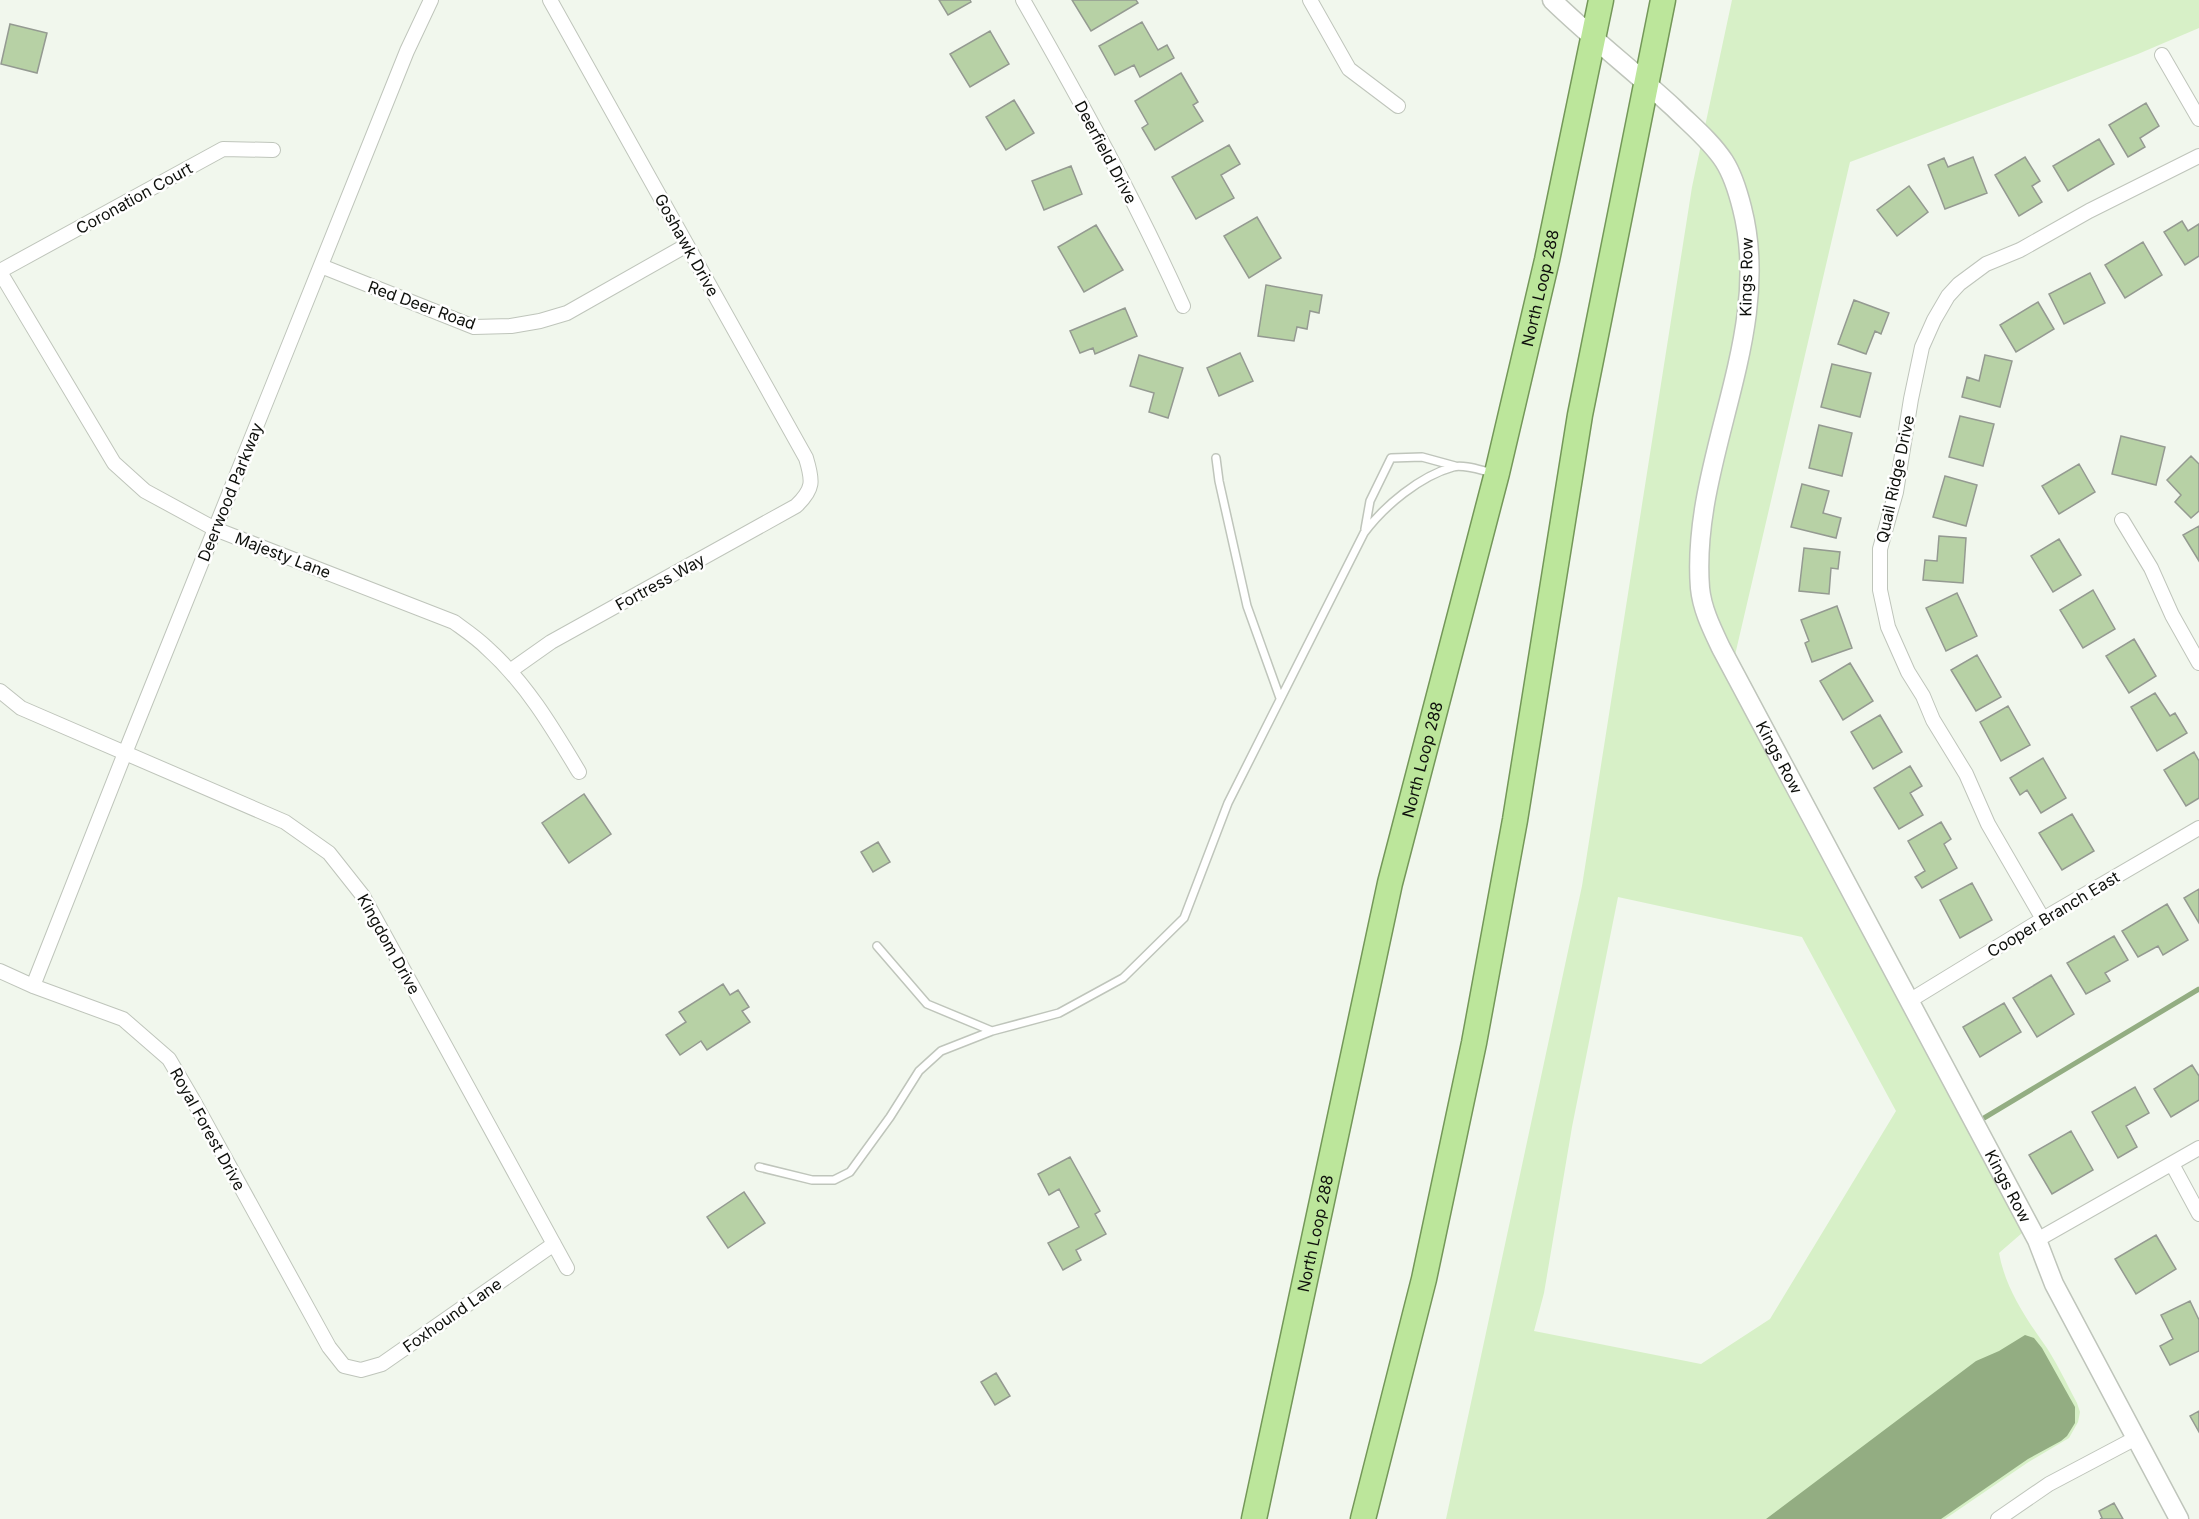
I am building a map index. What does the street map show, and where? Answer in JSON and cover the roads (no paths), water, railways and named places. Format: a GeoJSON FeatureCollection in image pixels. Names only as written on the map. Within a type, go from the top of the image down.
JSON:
{"type":"FeatureCollection","features":[{"type":"Feature","properties":{"kind":"highway","name":"North Loop 288"},"geometry":{"type":"LineString","coordinates":[[1254,1519],[1390,884],[1497,473],[1547,260],[1601,0]]}},
{"type":"Feature","properties":{"kind":"highway"},"geometry":{"type":"LineString","coordinates":[[1363,1519],[1424,1279],[1474,1043],[1515,820],[1580,415],[1663,0]]}},
{"type":"Feature","properties":{"kind":"street","name":"Deerwood Parkway"},"geometry":{"type":"LineString","coordinates":[[33,986],[407,51],[431,0]]}},
{"type":"Feature","properties":{"kind":"street","name":"Goshawk Drive"},"geometry":{"type":"LineString","coordinates":[[550,0],[806,458],[812,477],[809,494]]}},
{"type":"Feature","properties":{"kind":"street","name":"Deerfield Drive"},"geometry":{"type":"LineString","coordinates":[[1023,0],[1160,254],[1183,306]]}},
{"type":"Feature","properties":{"kind":"street"},"geometry":{"type":"LineString","coordinates":[[1310,0],[1349,69],[1398,106]]}},
{"type":"Feature","properties":{"kind":"street","name":"Kings Row"},"geometry":{"type":"LineString","coordinates":[[1552,0],[1593,39],[1646,81],[1707,141],[1724,162],[1740,201],[1749,245],[1748,306],[1708,497],[1701,547],[1700,590],[1704,608],[1721,648],[2037,1240],[2054,1284],[2179,1519]]}},
{"type":"Feature","properties":{"kind":"street"},"geometry":{"type":"LineString","coordinates":[[2162,55],[2199,119]]}},
{"type":"Feature","properties":{"kind":"street","name":"Coronation Court"},"geometry":{"type":"LineString","coordinates":[[0,272],[223,149],[273,150]]}},
{"type":"Feature","properties":{"kind":"street","name":"Quail Ridge Drive"},"geometry":{"type":"LineString","coordinates":[[2043,919],[1988,824],[1966,774],[1933,720],[1892,636],[1880,590],[1880,549],[1896,492],[1922,347],[1948,296],[1959,284],[1986,264],[2020,250],[2199,156]]}},
{"type":"Feature","properties":{"kind":"street","name":"Red Deer Road"},"geometry":{"type":"LineString","coordinates":[[321,266],[474,327],[511,326],[567,313],[687,245]]}},
{"type":"Feature","properties":{"kind":"street","name":"Majesty Lane"},"geometry":{"type":"LineString","coordinates":[[0,272],[114,463],[145,491],[215,529],[454,622],[486,647],[510,671],[546,717],[579,772]]}},
{"type":"Feature","properties":{"kind":"street","name":"Fortress Way"},"geometry":{"type":"LineString","coordinates":[[510,671],[551,642],[796,506],[809,494]]}},
{"type":"Feature","properties":{"kind":"street"},"geometry":{"type":"LineString","coordinates":[[2122,520],[2151,568],[2172,615],[2199,663]]}},
{"type":"Feature","properties":{"kind":"street","name":"Kingdom Drive"},"geometry":{"type":"LineString","coordinates":[[0,691],[21,708],[285,822],[329,853],[363,896],[567,1268]]}},
{"type":"Feature","properties":{"kind":"street","name":"Cooper Branch East"},"geometry":{"type":"LineString","coordinates":[[1909,1001],[2199,828]]}},
{"type":"Feature","properties":{"kind":"street","name":"Royal Forest Drive"},"geometry":{"type":"LineString","coordinates":[[0,971],[33,986],[123,1018],[168,1059],[193,1100],[329,1347],[344,1366]]}},
{"type":"Feature","properties":{"kind":"street"},"geometry":{"type":"LineString","coordinates":[[2037,1240],[2199,1148]]}},
{"type":"Feature","properties":{"kind":"street"},"geometry":{"type":"LineString","coordinates":[[2172,1164],[2199,1214]]}},
{"type":"Feature","properties":{"kind":"street","name":"Foxhound Lane"},"geometry":{"type":"LineString","coordinates":[[344,1366],[361,1370],[382,1364],[554,1244]]}},
{"type":"Feature","properties":{"kind":"street"},"geometry":{"type":"LineString","coordinates":[[1998,1519],[2049,1484],[2136,1438]]}},
{"type":"Feature","properties":{"kind":"lane"},"geometry":{"type":"LineString","coordinates":[[1364,533],[1370,501],[1391,458],[1422,457],[1455,466],[1497,473]]}},
{"type":"Feature","properties":{"kind":"lane"},"geometry":{"type":"LineString","coordinates":[[1216,458],[1247,606],[1280,698]]}},
{"type":"Feature","properties":{"kind":"lane"},"geometry":{"type":"LineString","coordinates":[[759,1167],[812,1180],[834,1180],[849,1172],[890,1117],[919,1071],[941,1051],[992,1031],[1059,1013],[1123,978],[1184,918],[1228,803],[1364,533],[1415,484],[1455,466]]}},
{"type":"Feature","properties":{"kind":"lane"},"geometry":{"type":"LineString","coordinates":[[878,946],[927,1004],[992,1031]]}},
{"type":"Feature","properties":{"kind":"waterway"},"geometry":{"type":"LineString","coordinates":[[1984,1118],[2199,989]]}}]}
